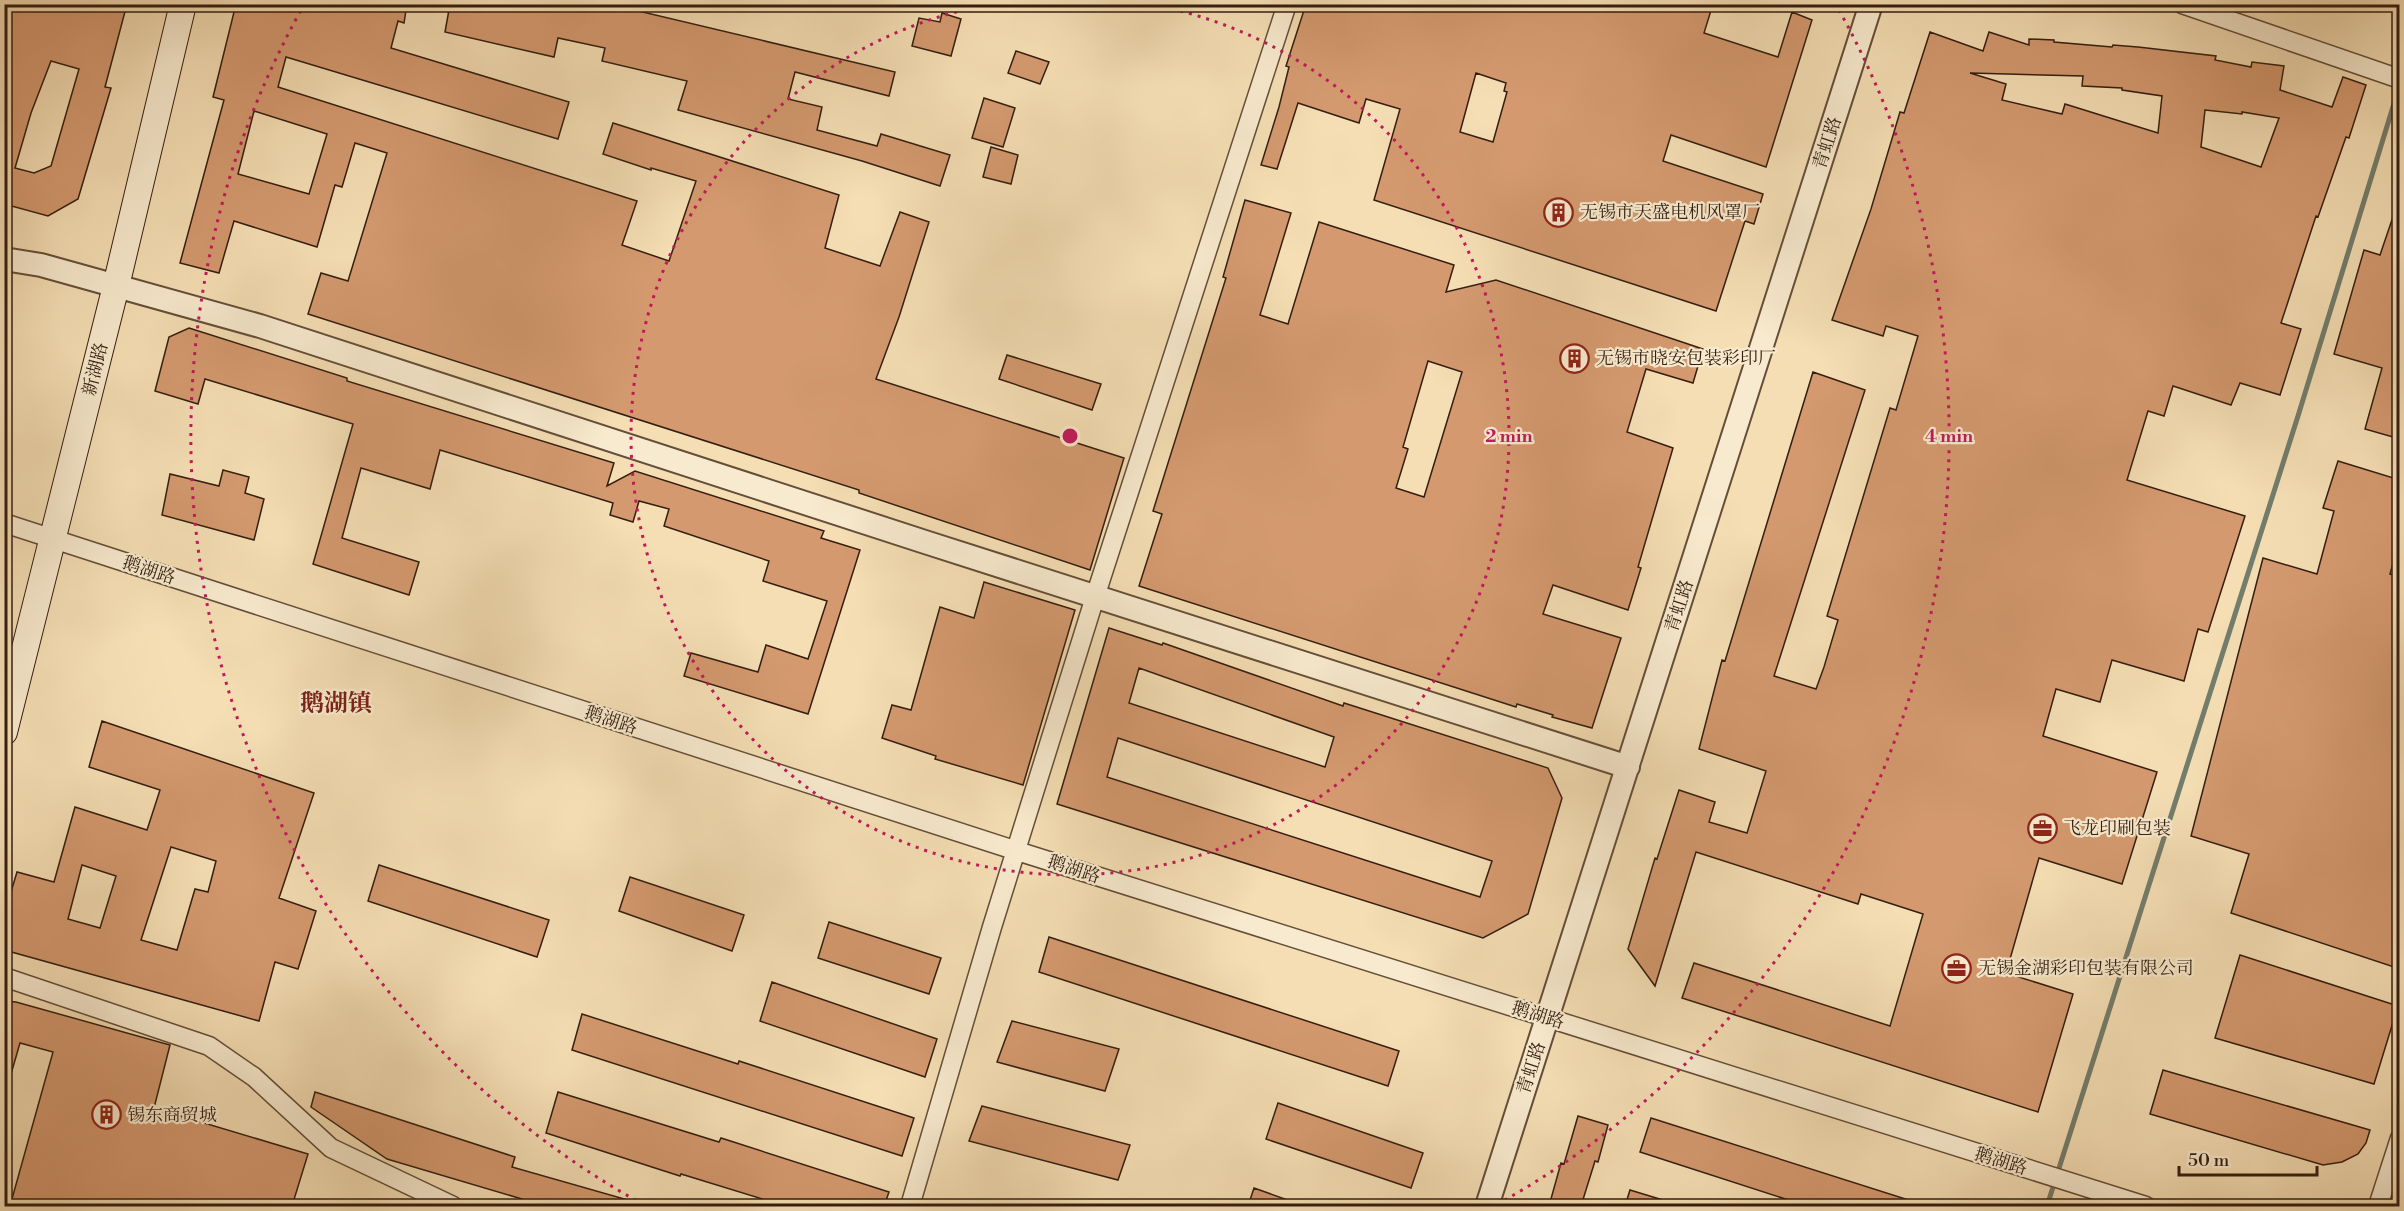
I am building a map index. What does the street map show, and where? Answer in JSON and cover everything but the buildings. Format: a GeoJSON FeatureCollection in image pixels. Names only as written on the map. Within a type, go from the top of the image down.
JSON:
{"type":"FeatureCollection","features":[{"type":"Feature","properties":{"kind":"main road","name":"新湖路"},"geometry":{"type":"LineString","coordinates":[[4,732],[116,286],[183,4]]}},
{"type":"Feature","properties":{"kind":"street"},"geometry":{"type":"LineString","coordinates":[[910,1206],[992,927],[1095,597],[1287,4]]}},
{"type":"Feature","properties":{"kind":"street","name":"青虹路"},"geometry":{"type":"LineString","coordinates":[[1487,1206],[1871,4]]}},
{"type":"Feature","properties":{"kind":"street"},"geometry":{"type":"LineString","coordinates":[[2182,4],[2394,77]]}},
{"type":"Feature","properties":{"kind":"street"},"geometry":{"type":"LineString","coordinates":[[4,259],[41,265],[260,326],[1628,767]]}},
{"type":"Feature","properties":{"kind":"street","name":"鹅湖路"},"geometry":{"type":"LineString","coordinates":[[4,523],[1017,851],[2146,1206]]}},
{"type":"Feature","properties":{"kind":"street"},"geometry":{"type":"LineString","coordinates":[[4,977],[209,1046],[254,1077],[331,1148],[453,1206]]}},
{"type":"Feature","properties":{"kind":"street"},"geometry":{"type":"LineString","coordinates":[[2378,1206],[2400,1138]]}},
{"type":"Feature","properties":{"kind":"waterway"},"geometry":{"type":"LineString","coordinates":[[2047,1206],[2298,416],[2400,84]]}},
{"type":"Feature","properties":{"kind":"place","name":"无锡市天盛电机风罩厂"},"geometry":{"type":"Point","coordinates":[1559,212]}},
{"type":"Feature","properties":{"kind":"place","name":"无锡市晓安包装彩印厂"},"geometry":{"type":"Point","coordinates":[1575,358]}},
{"type":"Feature","properties":{"kind":"place","name":"飞龙印刷包装"},"geometry":{"type":"Point","coordinates":[2042,828]}},
{"type":"Feature","properties":{"kind":"place","name":"无锡金湖彩印包装有限公司"},"geometry":{"type":"Point","coordinates":[1957,968]}},
{"type":"Feature","properties":{"kind":"place","name":"锡东商贸城"},"geometry":{"type":"Point","coordinates":[106,1115]}},
{"type":"Feature","properties":{"kind":"district","name":"鹅湖镇"},"geometry":{"type":"Point","coordinates":[336,703]}}]}
